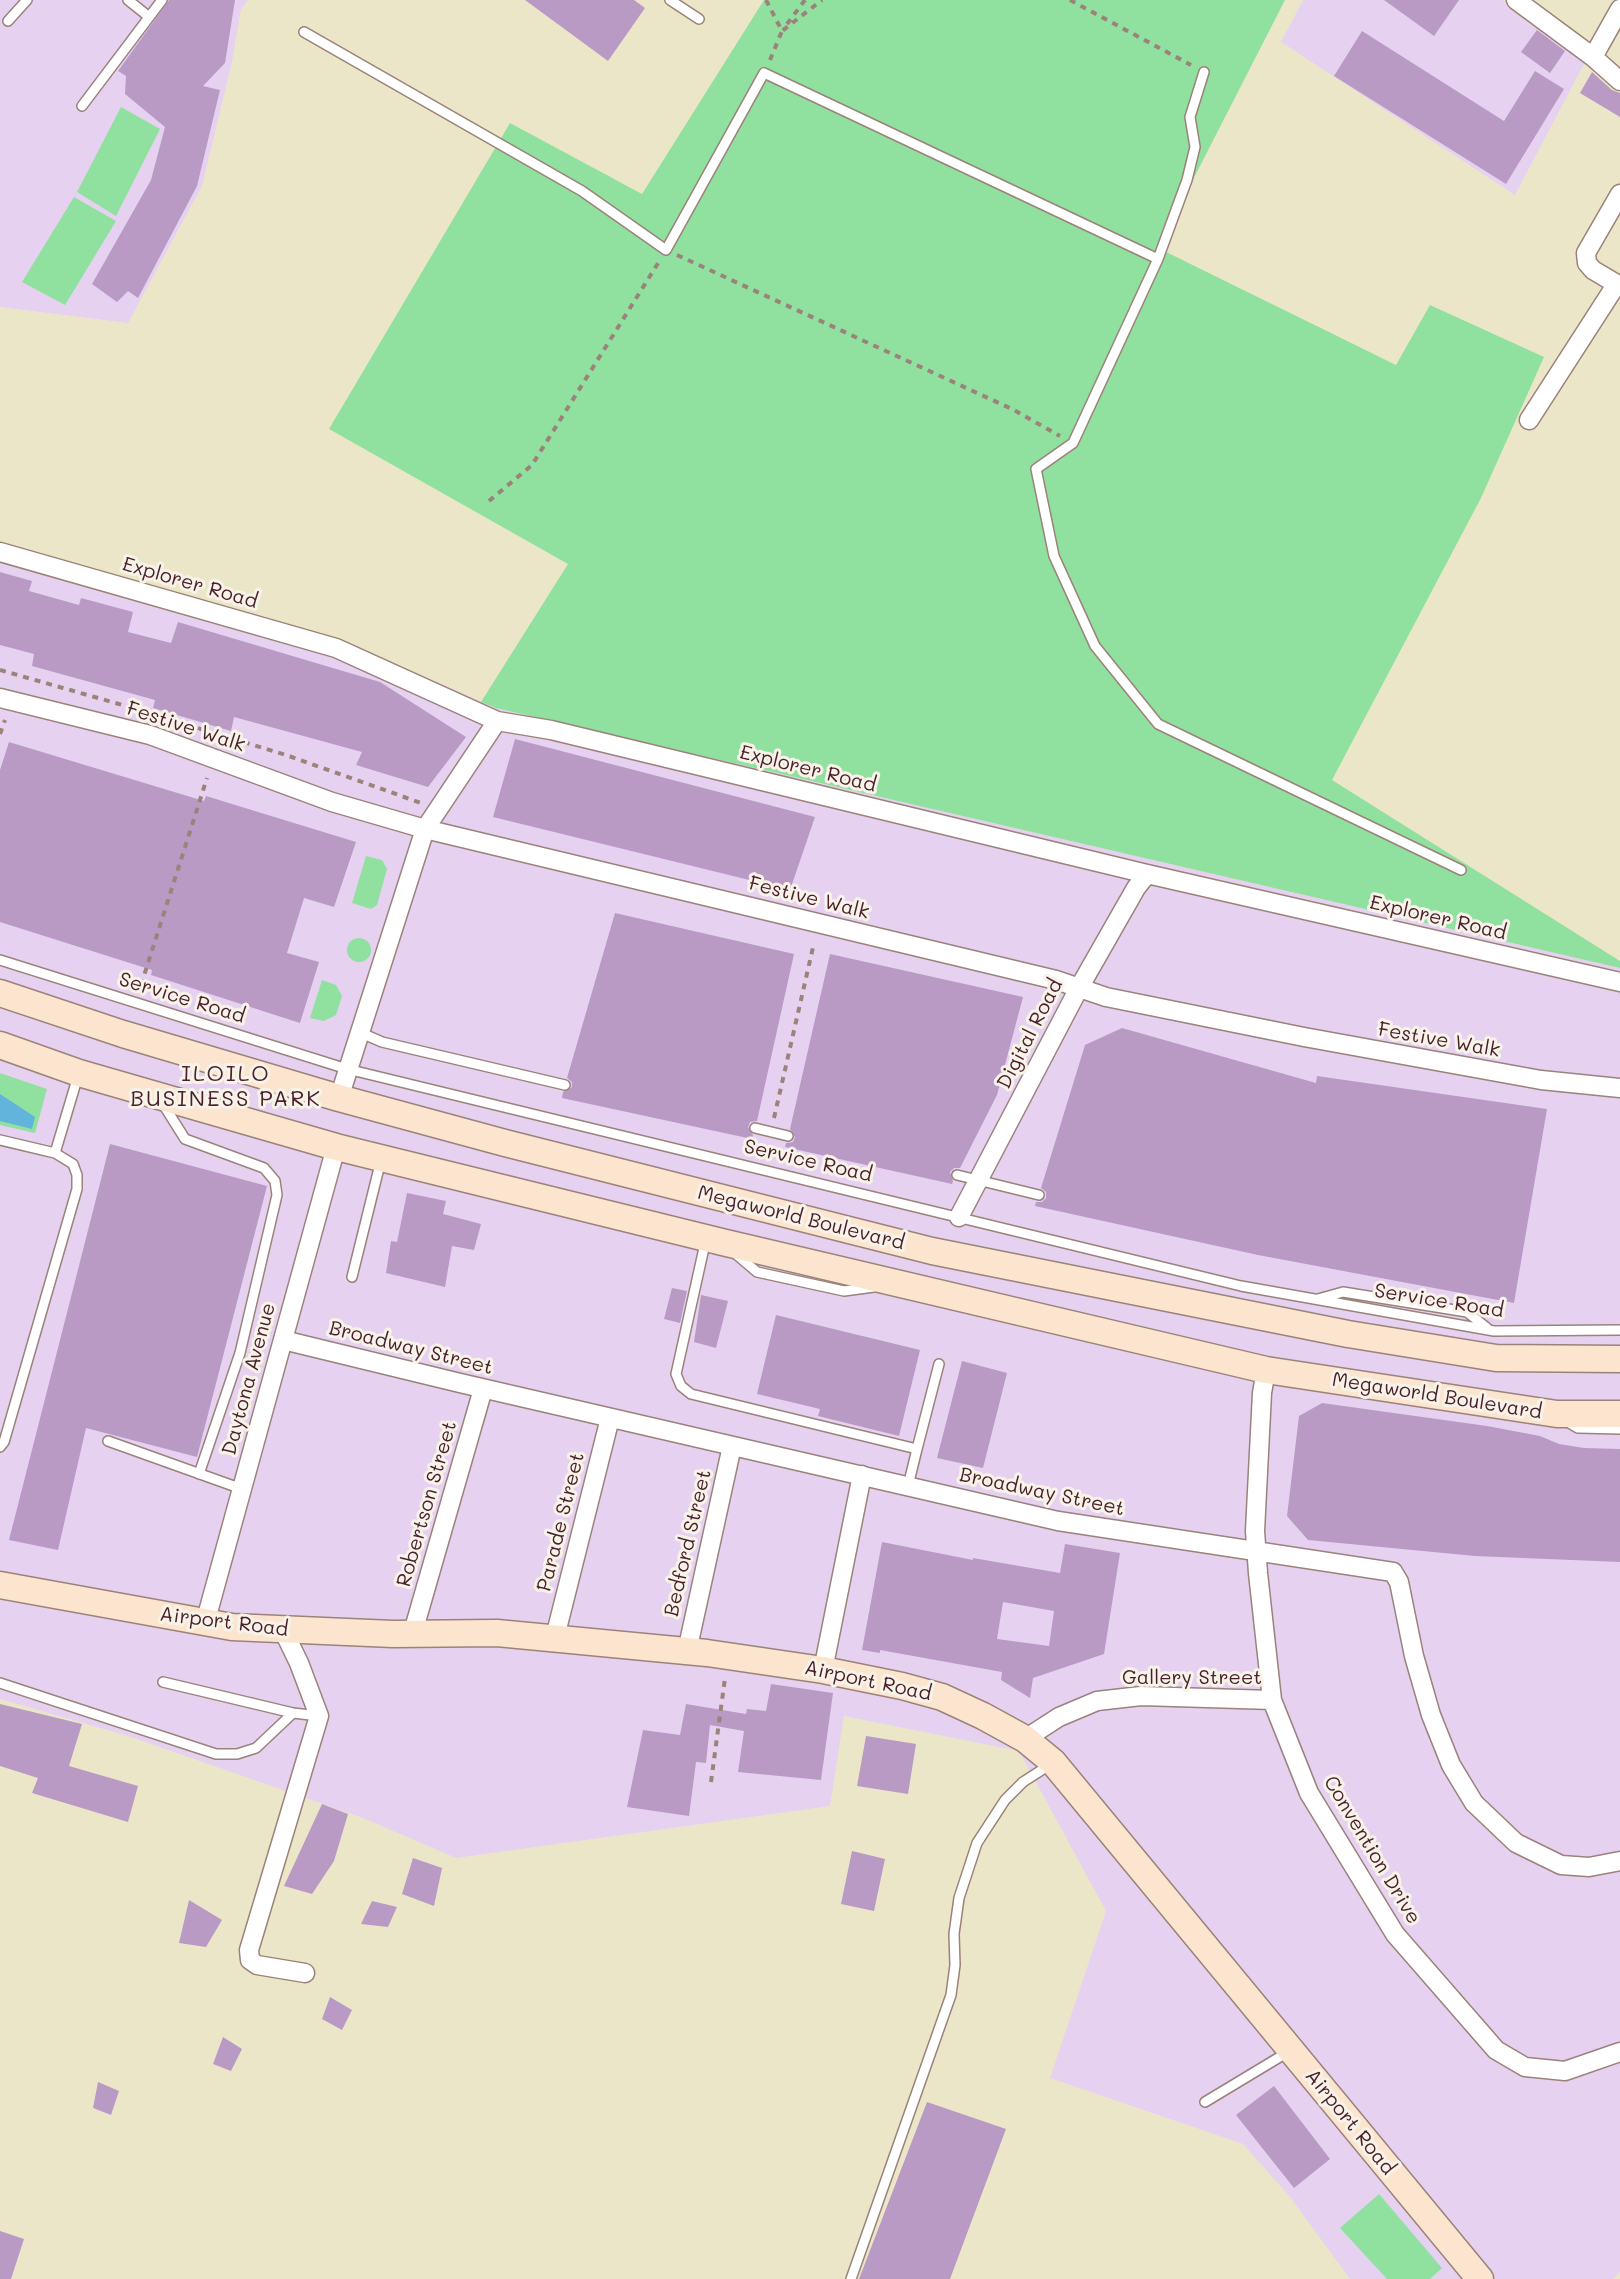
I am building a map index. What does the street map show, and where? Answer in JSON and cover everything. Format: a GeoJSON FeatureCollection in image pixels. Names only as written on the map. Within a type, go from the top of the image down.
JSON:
{"type":"FeatureCollection","features":[{"type":"Feature","properties":{"kind":"main road","name":"Megaworld Boulevard"},"geometry":{"type":"LineString","coordinates":[[0,993],[123,1034],[339,1098],[932,1251],[1348,1334],[1496,1358],[1620,1359]]}},
{"type":"Feature","properties":{"kind":"main road","name":"Megaworld Boulevard"},"geometry":{"type":"LineString","coordinates":[[0,1045],[79,1073],[336,1147],[1266,1370],[1557,1414],[1620,1414]]}},
{"type":"Feature","properties":{"kind":"main road","name":"Airport Road"},"geometry":{"type":"LineString","coordinates":[[0,1585],[205,1623],[283,1630],[451,1631],[555,1637],[687,1651],[823,1670],[942,1697],[1025,1739],[1053,1762],[1480,2279]]}},
{"type":"Feature","properties":{"kind":"street"},"geometry":{"type":"LineString","coordinates":[[1516,0],[1620,81]]}},
{"type":"Feature","properties":{"kind":"street"},"geometry":{"type":"LineString","coordinates":[[1593,57],[1620,9]]}},
{"type":"Feature","properties":{"kind":"street"},"geometry":{"type":"LineString","coordinates":[[1529,420],[1618,286],[1593,270],[1587,263],[1586,253],[1620,194]]}},
{"type":"Feature","properties":{"kind":"street","name":"Explorer Road"},"geometry":{"type":"LineString","coordinates":[[0,552],[336,648],[497,721],[551,730],[1147,874],[1620,982]]}},
{"type":"Feature","properties":{"kind":"street","name":"Festive Walk"},"geometry":{"type":"LineString","coordinates":[[0,698],[150,735],[332,802],[425,829],[1025,972],[1106,997],[1334,1043],[1541,1080],[1620,1088]]}},
{"type":"Feature","properties":{"kind":"street"},"geometry":{"type":"LineString","coordinates":[[339,1098],[425,829],[497,721]]}},
{"type":"Feature","properties":{"kind":"street","name":"Digital Road"},"geometry":{"type":"LineString","coordinates":[[959,1217],[1079,988],[1147,874]]}},
{"type":"Feature","properties":{"kind":"street","name":"Daytona Avenue"},"geometry":{"type":"LineString","coordinates":[[205,1623],[336,1147]]}},
{"type":"Feature","properties":{"kind":"street","name":"Broadway Street"},"geometry":{"type":"LineString","coordinates":[[283,1340],[1058,1521],[1393,1572],[1399,1582],[1414,1656],[1431,1715],[1451,1765],[1474,1803],[1516,1843],[1561,1865],[1589,1867],[1620,1861]]}},
{"type":"Feature","properties":{"kind":"street","name":"Convention Drive"},"geometry":{"type":"LineString","coordinates":[[1266,1370],[1262,1393],[1256,1553],[1272,1700],[1309,1793],[1395,1934],[1496,2050],[1525,2067],[1565,2071],[1620,2052]]}},
{"type":"Feature","properties":{"kind":"street","name":"Robertson Street"},"geometry":{"type":"LineString","coordinates":[[413,1632],[483,1389]]}},
{"type":"Feature","properties":{"kind":"street","name":"Parade Street"},"geometry":{"type":"LineString","coordinates":[[555,1637],[610,1418]]}},
{"type":"Feature","properties":{"kind":"street","name":"Bedford Street"},"geometry":{"type":"LineString","coordinates":[[687,1651],[732,1446]]}},
{"type":"Feature","properties":{"kind":"street"},"geometry":{"type":"LineString","coordinates":[[823,1670],[862,1475]]}},
{"type":"Feature","properties":{"kind":"street"},"geometry":{"type":"LineString","coordinates":[[283,1630],[319,1716],[249,1950],[250,1960],[257,1965],[305,1973]]}},
{"type":"Feature","properties":{"kind":"street","name":"Gallery Street"},"geometry":{"type":"LineString","coordinates":[[1025,1739],[1059,1717],[1097,1701],[1141,1696],[1272,1700]]}},
{"type":"Feature","properties":{"kind":"lane"},"geometry":{"type":"LineString","coordinates":[[8,21],[27,0]]}},
{"type":"Feature","properties":{"kind":"lane"},"geometry":{"type":"LineString","coordinates":[[128,0],[148,16]]}},
{"type":"Feature","properties":{"kind":"lane"},"geometry":{"type":"LineString","coordinates":[[82,106],[162,0]]}},
{"type":"Feature","properties":{"kind":"lane"},"geometry":{"type":"LineString","coordinates":[[670,0],[699,19]]}},
{"type":"Feature","properties":{"kind":"lane"},"geometry":{"type":"LineString","coordinates":[[304,32],[582,191],[666,250],[764,73],[1158,259]]}},
{"type":"Feature","properties":{"kind":"lane"},"geometry":{"type":"LineString","coordinates":[[1204,72],[1190,117],[1195,147],[1187,180],[1158,259],[1073,443],[1036,469],[1054,556],[1095,646],[1158,724],[1461,870]]}},
{"type":"Feature","properties":{"kind":"lane","name":"Service Road"},"geometry":{"type":"LineString","coordinates":[[0,960],[347,1069],[1241,1286],[1489,1330],[1620,1330]]}},
{"type":"Feature","properties":{"kind":"lane"},"geometry":{"type":"LineString","coordinates":[[359,1032],[382,1042],[565,1085]]}},
{"type":"Feature","properties":{"kind":"lane"},"geometry":{"type":"LineString","coordinates":[[55,1153],[79,1073]]}},
{"type":"Feature","properties":{"kind":"lane"},"geometry":{"type":"LineString","coordinates":[[158,1094],[185,1139],[264,1168],[275,1181],[277,1195],[240,1353],[199,1474]]}},
{"type":"Feature","properties":{"kind":"lane"},"geometry":{"type":"LineString","coordinates":[[755,1128],[788,1136]]}},
{"type":"Feature","properties":{"kind":"lane"},"geometry":{"type":"LineString","coordinates":[[0,1140],[55,1153],[73,1164],[77,1175],[77,1189],[4,1442],[0,1447]]}},
{"type":"Feature","properties":{"kind":"lane"},"geometry":{"type":"LineString","coordinates":[[352,1277],[381,1158]]}},
{"type":"Feature","properties":{"kind":"lane"},"geometry":{"type":"LineString","coordinates":[[957,1175],[1039,1195]]}},
{"type":"Feature","properties":{"kind":"lane"},"geometry":{"type":"LineString","coordinates":[[714,1240],[676,1374],[681,1386],[691,1394],[917,1449]]}},
{"type":"Feature","properties":{"kind":"lane"},"geometry":{"type":"LineString","coordinates":[[908,1486],[939,1364]]}},
{"type":"Feature","properties":{"kind":"lane"},"geometry":{"type":"LineString","coordinates":[[1557,1414],[1578,1428],[1620,1429]]}},
{"type":"Feature","properties":{"kind":"lane"},"geometry":{"type":"LineString","coordinates":[[108,1441],[242,1489]]}},
{"type":"Feature","properties":{"kind":"lane"},"geometry":{"type":"LineString","coordinates":[[163,1682],[293,1713],[319,1716]]}},
{"type":"Feature","properties":{"kind":"lane"},"geometry":{"type":"LineString","coordinates":[[0,1683],[216,1754],[237,1754],[256,1748],[293,1713]]}},
{"type":"Feature","properties":{"kind":"lane"},"geometry":{"type":"LineString","coordinates":[[851,2279],[951,1995],[959,1898],[977,1843],[1005,1800],[1023,1782],[1053,1762]]}},
{"type":"Feature","properties":{"kind":"lane"},"geometry":{"type":"LineString","coordinates":[[1205,2102],[1291,2051]]}},
{"type":"Feature","properties":{"kind":"path"},"geometry":{"type":"LineString","coordinates":[[766,0],[782,31]]}},
{"type":"Feature","properties":{"kind":"path"},"geometry":{"type":"LineString","coordinates":[[764,73],[782,31],[805,0]]}},
{"type":"Feature","properties":{"kind":"path"},"geometry":{"type":"LineString","coordinates":[[782,31],[822,0]]}},
{"type":"Feature","properties":{"kind":"path"},"geometry":{"type":"LineString","coordinates":[[1070,0],[1204,72]]}},
{"type":"Feature","properties":{"kind":"path"},"geometry":{"type":"LineString","coordinates":[[489,501],[532,465],[666,250],[1012,409],[1073,443]]}},
{"type":"Feature","properties":{"kind":"path"},"geometry":{"type":"LineString","coordinates":[[0,670],[147,712]]}},
{"type":"Feature","properties":{"kind":"path"},"geometry":{"type":"LineString","coordinates":[[0,734],[5,720]]}},
{"type":"Feature","properties":{"kind":"path"},"geometry":{"type":"LineString","coordinates":[[175,721],[439,807]]}},
{"type":"Feature","properties":{"kind":"path"},"geometry":{"type":"LineString","coordinates":[[141,985],[207,778]]}},
{"type":"Feature","properties":{"kind":"path"},"geometry":{"type":"LineString","coordinates":[[771,1132],[814,942]]}},
{"type":"Feature","properties":{"kind":"path"},"geometry":{"type":"LineString","coordinates":[[711,1782],[728,1656]]}},
{"type":"Feature","properties":{"kind":"shaded area"},"geometry":{"type":"Polygon","coordinates":[[[0,0],[248,0],[241,9],[232,62],[202,186],[128,323],[0,307],[0,0]]]}},
{"type":"Feature","properties":{"kind":"shaded area"},"geometry":{"type":"Polygon","coordinates":[[[1303,0],[1503,0],[1586,60],[1515,195],[1281,42],[1303,0]]]}},
{"type":"Feature","properties":{"kind":"shaded area","name":"ILOILO BUSINESS PARK"},"geometry":{"type":"Polygon","coordinates":[[[0,543],[336,638],[496,708],[1620,968],[1620,2272],[1613,2279],[1350,2279],[1290,2197],[1243,2144],[1050,2078],[1106,1911],[1019,1751],[844,1716],[830,1806],[456,1858],[363,1818],[128,1736],[0,1699],[0,543]]]}},
{"type":"Feature","properties":{"kind":"green space"},"geometry":{"type":"Polygon","coordinates":[[[764,0],[1285,0],[1158,248],[1396,365],[1430,305],[1544,357],[1481,498],[1332,780],[1620,961],[1620,968],[496,708],[481,702],[568,564],[329,429],[510,123],[642,194],[764,0]]]}},
{"type":"Feature","properties":{"kind":"green space"},"geometry":{"type":"Polygon","coordinates":[[[121,107],[160,129],[116,216],[77,192],[121,107]]]}},
{"type":"Feature","properties":{"kind":"green space"},"geometry":{"type":"Polygon","coordinates":[[[74,197],[116,221],[65,305],[22,282],[74,197]]]}},
{"type":"Feature","properties":{"kind":"green space"},"geometry":{"type":"Polygon","coordinates":[[[366,856],[382,860],[387,869],[377,905],[371,909],[352,903],[366,856]]]}},
{"type":"Feature","properties":{"kind":"green space"},"geometry":{"type":"Polygon","coordinates":[[[359,938],[368,941],[371,950],[368,959],[359,962],[350,959],[347,950],[350,941],[359,938]]]}},
{"type":"Feature","properties":{"kind":"green space"},"geometry":{"type":"Polygon","coordinates":[[[322,980],[336,985],[342,996],[336,1015],[324,1021],[310,1018],[322,980]]]}},
{"type":"Feature","properties":{"kind":"green space"},"geometry":{"type":"Polygon","coordinates":[[[0,1073],[47,1089],[35,1133],[0,1125],[0,1073]]]}},
{"type":"Feature","properties":{"kind":"green space"},"geometry":{"type":"Polygon","coordinates":[[[1379,2194],[1442,2268],[1430,2279],[1387,2279],[1340,2228],[1379,2194]]]}},
{"type":"Feature","properties":{"kind":"water"},"geometry":{"type":"Polygon","coordinates":[[[0,1094],[35,1117],[32,1129],[0,1121],[0,1094]]]}},
{"type":"Feature","properties":{"kind":"building"},"geometry":{"type":"Polygon","coordinates":[[[169,0],[235,0],[225,63],[203,86],[220,90],[197,186],[138,298],[128,291],[117,302],[92,284],[151,180],[165,127],[125,94],[126,76],[118,71],[169,0]]]}},
{"type":"Feature","properties":{"kind":"building"},"geometry":{"type":"Polygon","coordinates":[[[525,0],[634,0],[645,8],[608,61],[525,0]]]}},
{"type":"Feature","properties":{"kind":"building"},"geometry":{"type":"Polygon","coordinates":[[[1384,0],[1459,0],[1434,36],[1384,0]]]}},
{"type":"Feature","properties":{"kind":"building"},"geometry":{"type":"Polygon","coordinates":[[[1537,30],[1565,51],[1550,73],[1521,52],[1537,30]]]}},
{"type":"Feature","properties":{"kind":"building"},"geometry":{"type":"Polygon","coordinates":[[[1362,31],[1504,121],[1535,71],[1564,89],[1506,184],[1334,76],[1362,31]]]}},
{"type":"Feature","properties":{"kind":"building"},"geometry":{"type":"Polygon","coordinates":[[[1592,72],[1620,93],[1620,117],[1580,93],[1592,72]]]}},
{"type":"Feature","properties":{"kind":"building"},"geometry":{"type":"Polygon","coordinates":[[[0,572],[32,581],[29,591],[79,605],[81,598],[133,612],[128,632],[171,643],[178,622],[380,682],[466,737],[428,787],[356,765],[362,752],[234,717],[231,731],[153,708],[155,700],[32,666],[34,654],[0,645],[0,572]]]}},
{"type":"Feature","properties":{"kind":"building"},"geometry":{"type":"Polygon","coordinates":[[[515,739],[815,817],[790,890],[493,817],[515,739]]]}},
{"type":"Feature","properties":{"kind":"building"},"geometry":{"type":"Polygon","coordinates":[[[9,742],[204,801],[206,796],[356,842],[334,907],[304,898],[287,953],[319,962],[300,1023],[151,975],[152,970],[0,922],[0,770],[9,742]]]}},
{"type":"Feature","properties":{"kind":"building"},"geometry":{"type":"Polygon","coordinates":[[[615,913],[794,954],[757,1121],[750,1122],[748,1127],[752,1139],[562,1098],[563,1092],[572,1087],[572,1082],[567,1078],[615,913]]]}},
{"type":"Feature","properties":{"kind":"building"},"geometry":{"type":"Polygon","coordinates":[[[830,954],[1023,997],[997,1095],[960,1168],[950,1172],[952,1184],[785,1147],[795,1137],[790,1129],[830,954]]]}},
{"type":"Feature","properties":{"kind":"building"},"geometry":{"type":"Polygon","coordinates":[[[1122,1028],[1316,1083],[1317,1076],[1547,1109],[1514,1303],[1258,1255],[1035,1206],[1036,1202],[1046,1198],[1046,1192],[1041,1188],[1085,1045],[1122,1028]]]}},
{"type":"Feature","properties":{"kind":"building"},"geometry":{"type":"Polygon","coordinates":[[[110,1144],[267,1186],[197,1457],[86,1428],[58,1550],[9,1540],[110,1144]]]}},
{"type":"Feature","properties":{"kind":"building"},"geometry":{"type":"Polygon","coordinates":[[[407,1193],[446,1201],[443,1214],[481,1224],[474,1250],[452,1246],[445,1287],[386,1273],[391,1241],[397,1242],[407,1193]]]}},
{"type":"Feature","properties":{"kind":"building"},"geometry":{"type":"Polygon","coordinates":[[[672,1288],[687,1291],[680,1323],[664,1319],[672,1288]]]}},
{"type":"Feature","properties":{"kind":"building"},"geometry":{"type":"Polygon","coordinates":[[[701,1295],[728,1301],[716,1348],[694,1342],[701,1295]]]}},
{"type":"Feature","properties":{"kind":"building"},"geometry":{"type":"Polygon","coordinates":[[[776,1315],[920,1350],[899,1436],[818,1416],[820,1409],[757,1394],[776,1315]]]}},
{"type":"Feature","properties":{"kind":"building"},"geometry":{"type":"Polygon","coordinates":[[[962,1361],[1007,1373],[983,1468],[937,1458],[962,1361]]]}},
{"type":"Feature","properties":{"kind":"building"},"geometry":{"type":"Polygon","coordinates":[[[1322,1403],[1487,1426],[1584,1448],[1620,1449],[1620,1562],[1475,1556],[1308,1540],[1287,1516],[1299,1416],[1322,1403]]]}},
{"type":"Feature","properties":{"kind":"building"},"geometry":{"type":"Polygon","coordinates":[[[882,1542],[1060,1573],[1065,1544],[1120,1553],[1104,1654],[1033,1678],[1030,1698],[1001,1680],[1002,1672],[880,1650],[880,1653],[862,1650],[882,1542]],[[1003,1602],[997,1639],[1049,1646],[1054,1611],[1003,1602]]]}},
{"type":"Feature","properties":{"kind":"building"},"geometry":{"type":"Polygon","coordinates":[[[771,1684],[833,1693],[821,1780],[738,1772],[744,1731],[710,1725],[706,1763],[696,1762],[689,1816],[627,1807],[643,1730],[680,1735],[686,1704],[746,1714],[747,1709],[766,1711],[771,1684]]]}},
{"type":"Feature","properties":{"kind":"building"},"geometry":{"type":"Polygon","coordinates":[[[0,1704],[82,1724],[69,1766],[138,1786],[128,1822],[32,1793],[38,1778],[0,1766],[0,1704]]]}},
{"type":"Feature","properties":{"kind":"building"},"geometry":{"type":"Polygon","coordinates":[[[866,1736],[916,1744],[908,1794],[857,1786],[866,1736]]]}},
{"type":"Feature","properties":{"kind":"building"},"geometry":{"type":"Polygon","coordinates":[[[322,1804],[348,1814],[334,1861],[312,1894],[284,1886],[322,1804]]]}},
{"type":"Feature","properties":{"kind":"building"},"geometry":{"type":"Polygon","coordinates":[[[852,1851],[885,1859],[874,1911],[841,1904],[852,1851]]]}},
{"type":"Feature","properties":{"kind":"building"},"geometry":{"type":"Polygon","coordinates":[[[413,1858],[442,1868],[434,1906],[402,1894],[413,1858]]]}},
{"type":"Feature","properties":{"kind":"building"},"geometry":{"type":"Polygon","coordinates":[[[189,1900],[222,1920],[206,1947],[179,1943],[189,1900]]]}},
{"type":"Feature","properties":{"kind":"building"},"geometry":{"type":"Polygon","coordinates":[[[372,1901],[397,1907],[388,1927],[361,1924],[372,1901]]]}},
{"type":"Feature","properties":{"kind":"building"},"geometry":{"type":"Polygon","coordinates":[[[330,1997],[352,2010],[342,2030],[322,2019],[330,1997]]]}},
{"type":"Feature","properties":{"kind":"building"},"geometry":{"type":"Polygon","coordinates":[[[223,2037],[242,2049],[231,2071],[213,2064],[223,2037]]]}},
{"type":"Feature","properties":{"kind":"building"},"geometry":{"type":"Polygon","coordinates":[[[98,2082],[119,2091],[111,2115],[93,2108],[98,2082]]]}},
{"type":"Feature","properties":{"kind":"building"},"geometry":{"type":"Polygon","coordinates":[[[1274,2086],[1330,2159],[1294,2188],[1236,2115],[1274,2086]]]}},
{"type":"Feature","properties":{"kind":"building"},"geometry":{"type":"Polygon","coordinates":[[[927,2102],[1006,2129],[950,2279],[859,2279],[927,2102]]]}},
{"type":"Feature","properties":{"kind":"building"},"geometry":{"type":"Polygon","coordinates":[[[0,2231],[24,2239],[11,2279],[0,2279],[0,2231]]]}},
{"type":"Feature","properties":{"kind":"district","name":"ILOILO BUSINESS PARK"},"geometry":{"type":"Point","coordinates":[226,1086]}}]}
